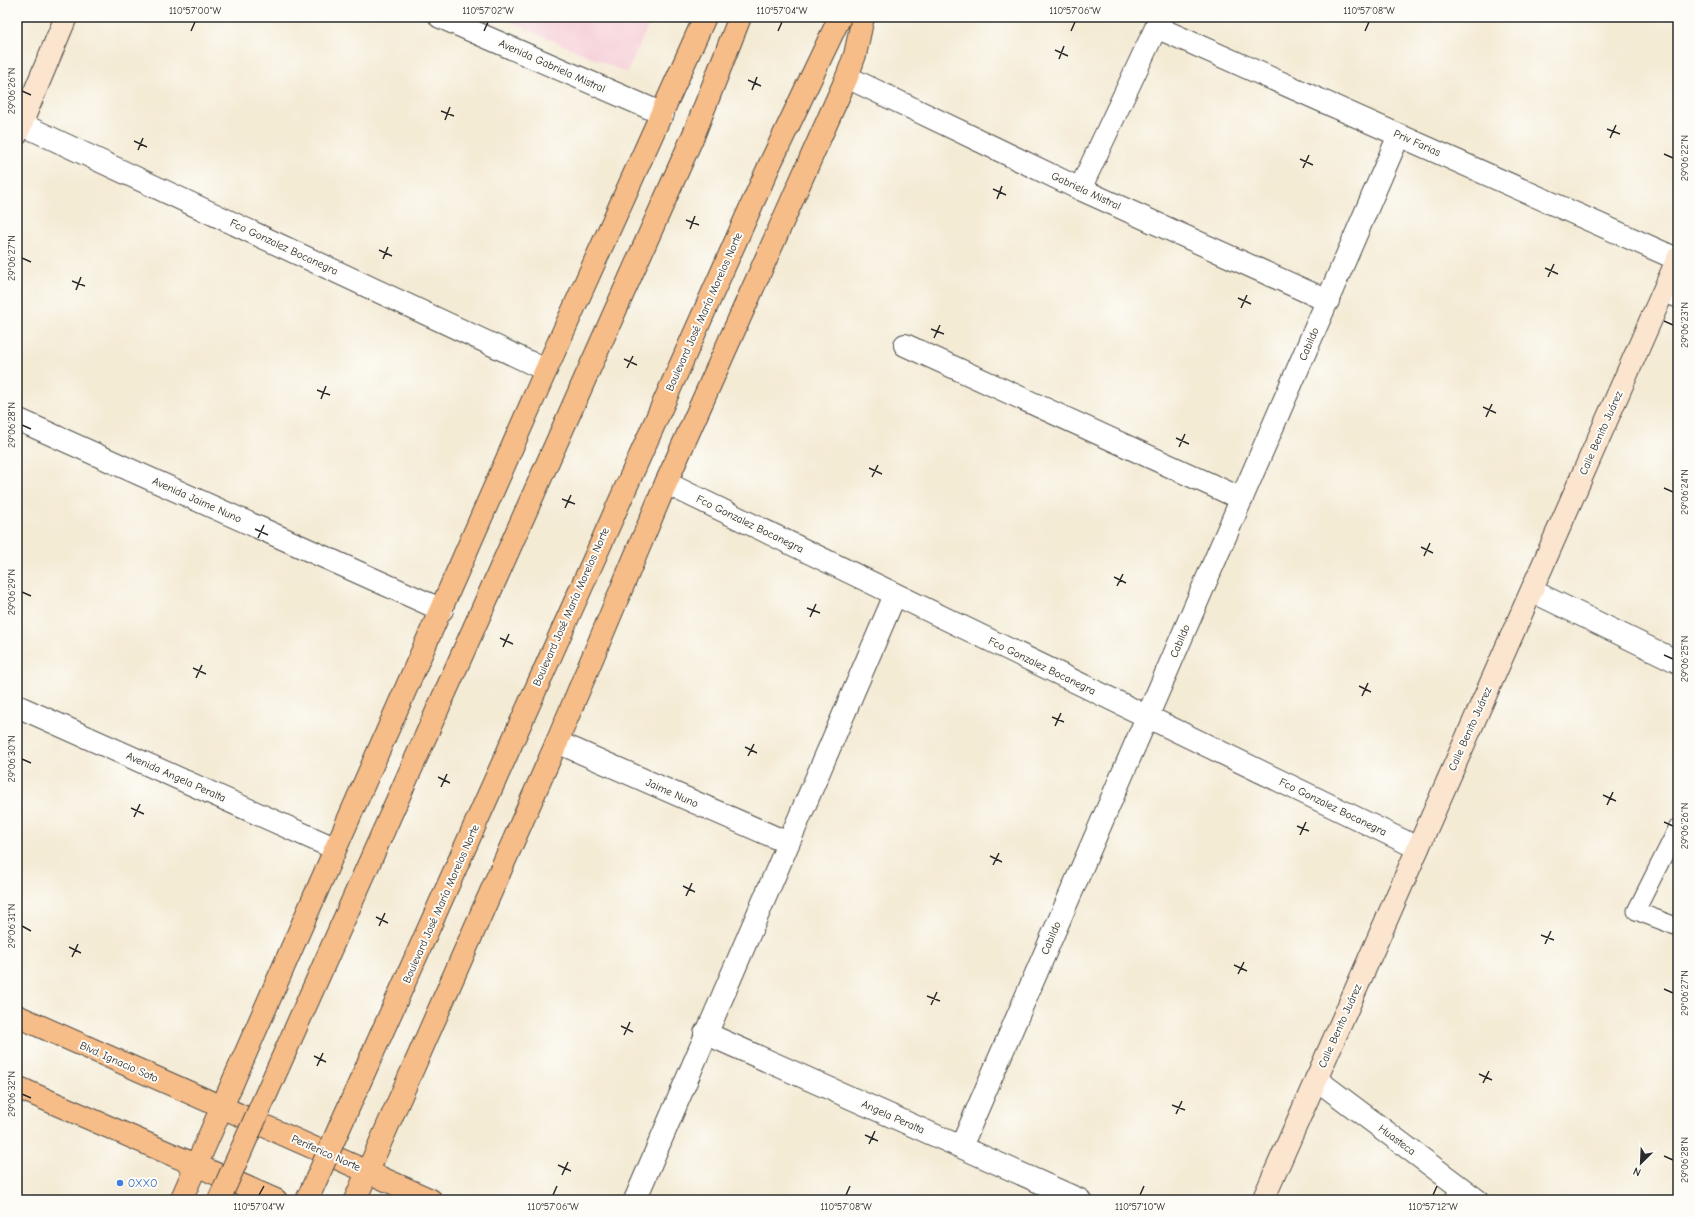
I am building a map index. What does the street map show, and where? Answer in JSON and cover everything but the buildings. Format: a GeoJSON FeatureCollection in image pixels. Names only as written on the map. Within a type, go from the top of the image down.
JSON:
{"type":"FeatureCollection","features":[{"type":"Feature","properties":{"kind":"main road"},"geometry":{"type":"LineString","coordinates":[[181,1200],[220,1107],[334,848],[442,610],[546,370],[663,114],[705,17]]}},
{"type":"Feature","properties":{"kind":"main road"},"geometry":{"type":"LineString","coordinates":[[219,1200],[694,134],[740,17]]}},
{"type":"Feature","properties":{"kind":"main road","name":"Boulevard José María Morelos Norte"},"geometry":{"type":"LineString","coordinates":[[307,1200],[425,941],[619,499],[770,164],[840,17]]}},
{"type":"Feature","properties":{"kind":"main road"},"geometry":{"type":"LineString","coordinates":[[355,1200],[557,742],[666,483],[847,76],[855,55],[863,17]]}},
{"type":"Feature","properties":{"kind":"main road","name":"Blvd. Ignacio Soto"},"geometry":{"type":"LineString","coordinates":[[17,1016],[220,1107]]}},
{"type":"Feature","properties":{"kind":"main road"},"geometry":{"type":"LineString","coordinates":[[17,1087],[276,1200]]}},
{"type":"Feature","properties":{"kind":"main road","name":"Periferico Norte"},"geometry":{"type":"LineString","coordinates":[[220,1107],[431,1200]]}},
{"type":"Feature","properties":{"kind":"street"},"geometry":{"type":"LineString","coordinates":[[19,129],[66,17]]}},
{"type":"Feature","properties":{"kind":"street","name":"Avenida Gabriela Mistral"},"geometry":{"type":"LineString","coordinates":[[440,17],[663,114]]}},
{"type":"Feature","properties":{"kind":"street"},"geometry":{"type":"LineString","coordinates":[[1080,188],[1158,22]]}},
{"type":"Feature","properties":{"kind":"street","name":"Priv Farias"},"geometry":{"type":"LineString","coordinates":[[1158,22],[1399,135],[1678,259]]}},
{"type":"Feature","properties":{"kind":"street","name":"Gabriela Mistral"},"geometry":{"type":"LineString","coordinates":[[847,76],[1080,188],[1328,301]]}},
{"type":"Feature","properties":{"kind":"street","name":"Fco Gonzalez Bocanegra"},"geometry":{"type":"LineString","coordinates":[[19,129],[546,370]]}},
{"type":"Feature","properties":{"kind":"street","name":"Cabildo"},"geometry":{"type":"LineString","coordinates":[[960,1147],[1399,135]]}},
{"type":"Feature","properties":{"kind":"street","name":"Calle Benito Juárez"},"geometry":{"type":"LineString","coordinates":[[1263,1200],[1532,590],[1670,296],[1678,259]]}},
{"type":"Feature","properties":{"kind":"street"},"geometry":{"type":"LineString","coordinates":[[905,345],[1242,499]]}},
{"type":"Feature","properties":{"kind":"street","name":"Avenida Jaime Nuno"},"geometry":{"type":"LineString","coordinates":[[17,419],[442,610]]}},
{"type":"Feature","properties":{"kind":"street","name":"Fco Gonzalez Bocanegra"},"geometry":{"type":"LineString","coordinates":[[666,483],[1418,848]]}},
{"type":"Feature","properties":{"kind":"street"},"geometry":{"type":"LineString","coordinates":[[1532,590],[1678,662]]}},
{"type":"Feature","properties":{"kind":"street"},"geometry":{"type":"LineString","coordinates":[[635,1200],[705,1033],[895,595]]}},
{"type":"Feature","properties":{"kind":"street","name":"Avenida Angela Peralta"},"geometry":{"type":"LineString","coordinates":[[17,706],[334,848]]}},
{"type":"Feature","properties":{"kind":"street","name":"Jaime Nuno"},"geometry":{"type":"LineString","coordinates":[[557,742],[788,843]]}},
{"type":"Feature","properties":{"kind":"street","name":"Angela Peralta"},"geometry":{"type":"LineString","coordinates":[[705,1033],[1080,1200]]}},
{"type":"Feature","properties":{"kind":"street","name":"Huasteca"},"geometry":{"type":"LineString","coordinates":[[1316,1079],[1456,1194],[1477,1200]]}},
{"type":"Feature","properties":{"kind":"lane"},"geometry":{"type":"LineString","coordinates":[[1678,827],[1636,911],[1678,927]]}},
{"type":"Feature","properties":{"kind":"shaded area"},"geometry":{"type":"Polygon","coordinates":[[[500,17],[652,17],[627,73],[500,17]]]}},
{"type":"Feature","properties":{"kind":"place","name":"OXXO"},"geometry":{"type":"Point","coordinates":[120,1183]}}]}
